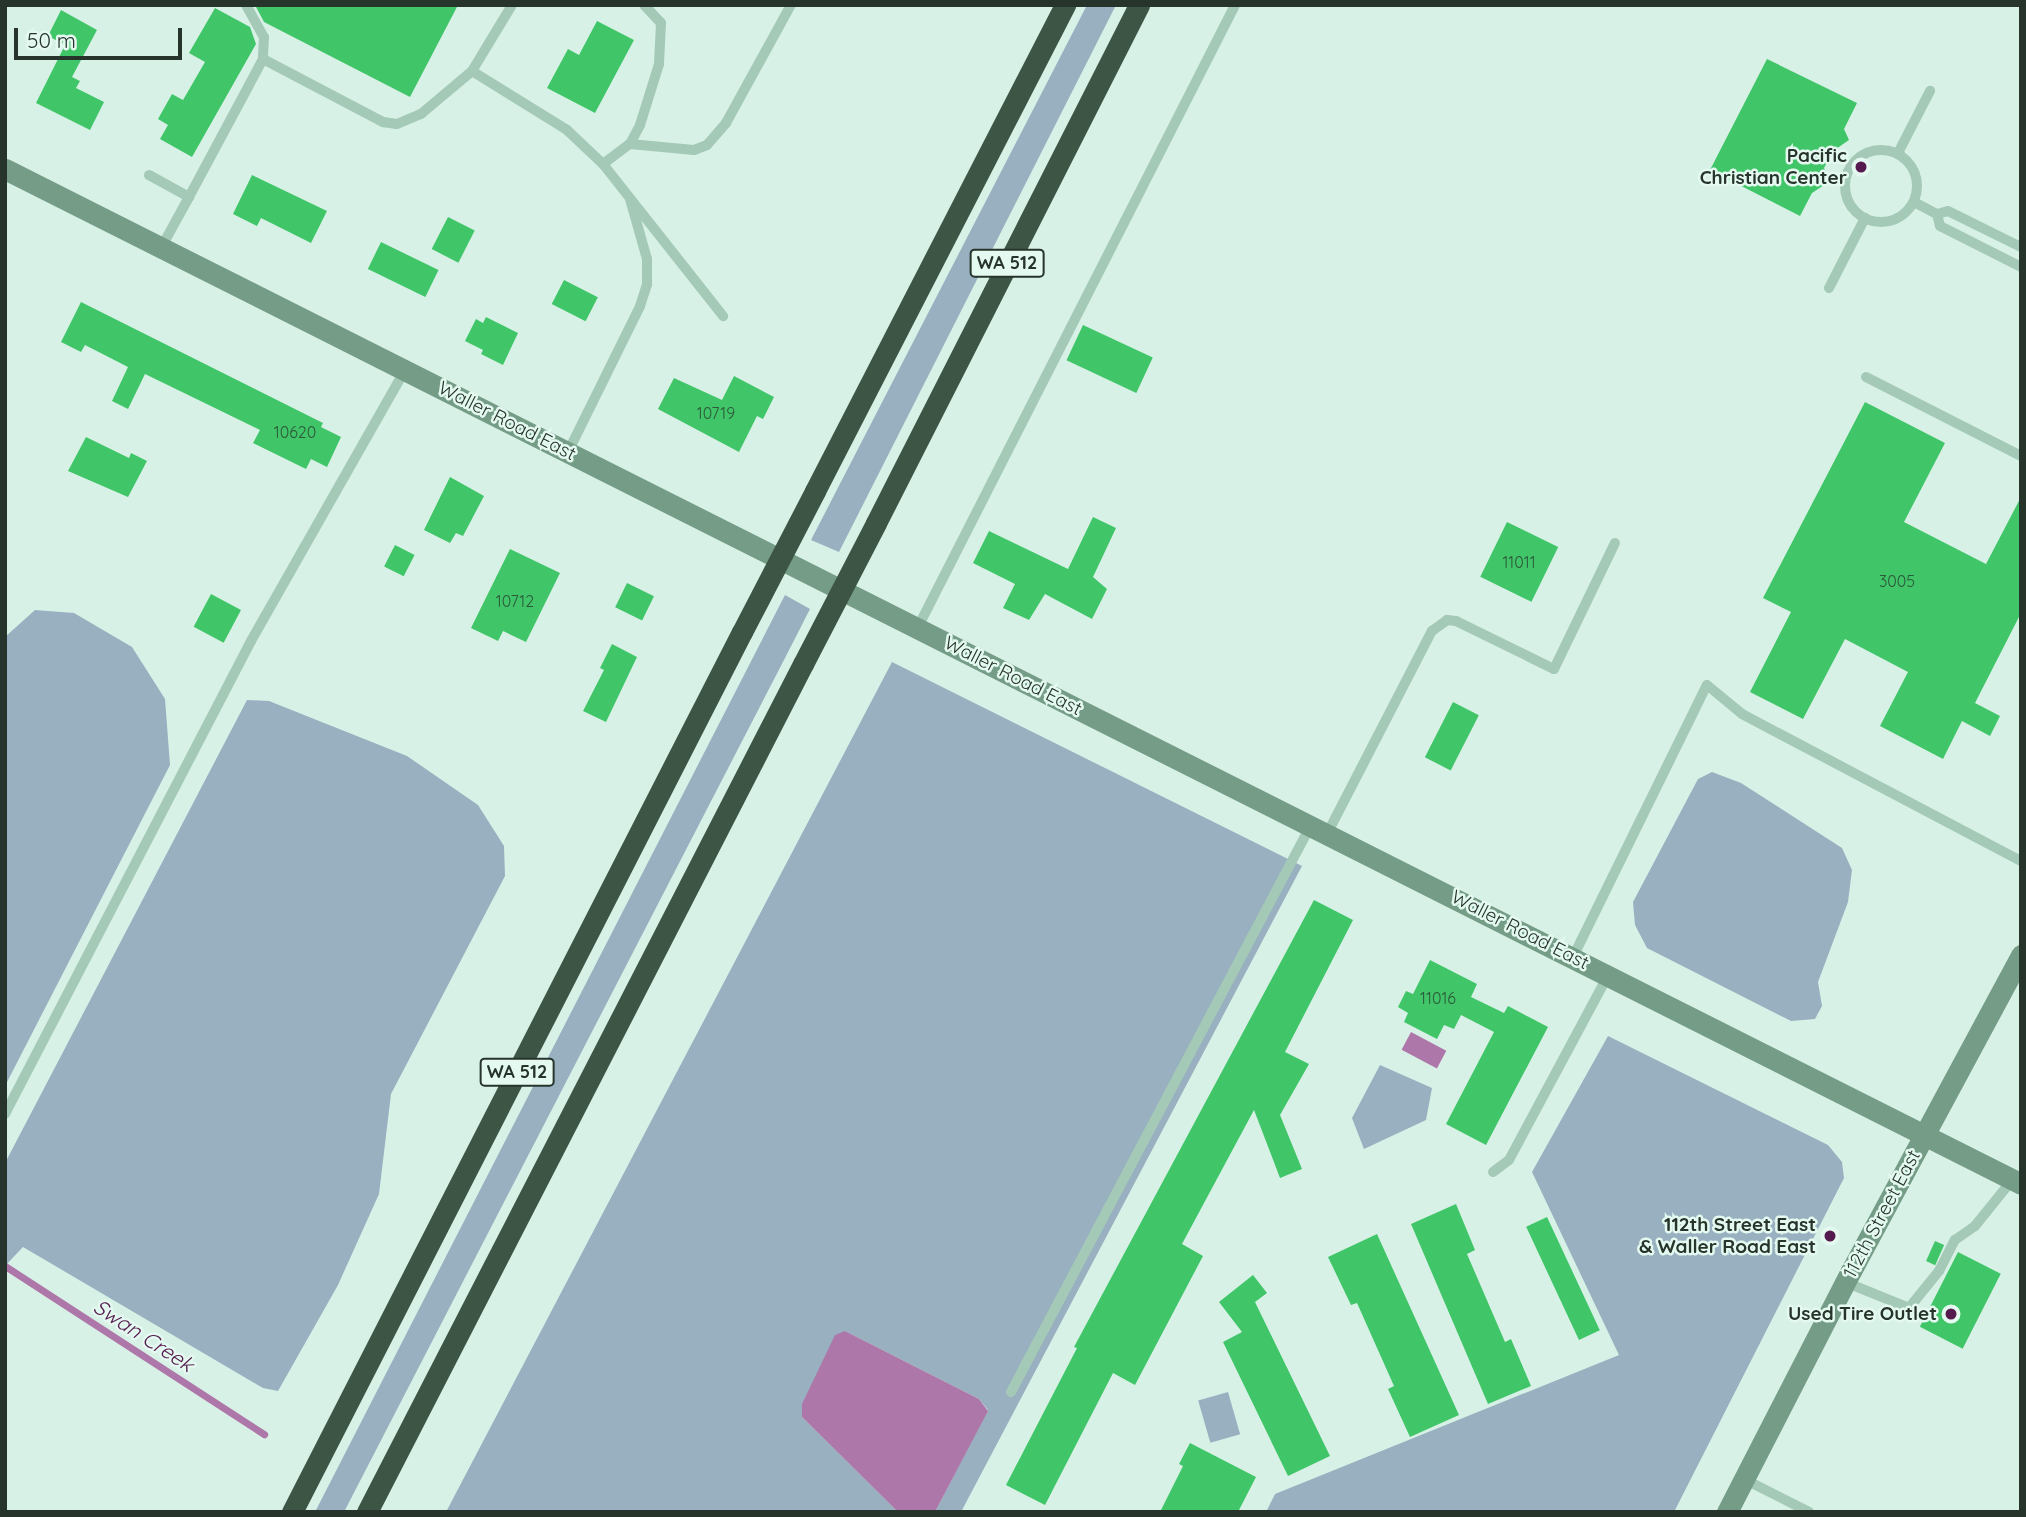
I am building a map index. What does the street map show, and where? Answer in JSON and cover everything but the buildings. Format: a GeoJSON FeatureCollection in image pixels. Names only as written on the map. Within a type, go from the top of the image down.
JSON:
{"type":"FeatureCollection","features":[{"type":"Feature","properties":{"kind":"highway","name":"WA 512"},"geometry":{"type":"LineString","coordinates":[[292,1512],[1065,5]]}},
{"type":"Feature","properties":{"kind":"highway","name":"WA 512"},"geometry":{"type":"LineString","coordinates":[[367,1512],[1139,5]]}},
{"type":"Feature","properties":{"kind":"street","name":"Waller Road East"},"geometry":{"type":"LineString","coordinates":[[5,169],[1926,1134],[2016,1182]]}},
{"type":"Feature","properties":{"kind":"street","name":"112th Street East"},"geometry":{"type":"LineString","coordinates":[[1727,1512],[1845,1282],[2009,986],[2021,955]]}},
{"type":"Feature","properties":{"kind":"lane"},"geometry":{"type":"LineString","coordinates":[[162,247],[263,60],[264,37],[246,5]]}},
{"type":"Feature","properties":{"kind":"lane"},"geometry":{"type":"LineString","coordinates":[[263,60],[383,122],[397,124],[421,114],[472,71],[512,5]]}},
{"type":"Feature","properties":{"kind":"lane"},"geometry":{"type":"LineString","coordinates":[[603,164],[630,144],[640,125],[659,64],[661,23],[644,5]]}},
{"type":"Feature","properties":{"kind":"lane"},"geometry":{"type":"LineString","coordinates":[[630,144],[694,150],[706,145],[726,123],[791,5]]}},
{"type":"Feature","properties":{"kind":"lane"},"geometry":{"type":"LineString","coordinates":[[918,627],[1235,5]]}},
{"type":"Feature","properties":{"kind":"lane"},"geometry":{"type":"LineString","coordinates":[[472,71],[567,130],[603,164],[628,192],[723,316]]}},
{"type":"Feature","properties":{"kind":"lane"},"geometry":{"type":"LineString","coordinates":[[1898,153],[1930,91]]}},
{"type":"Feature","properties":{"kind":"lane"},"geometry":{"type":"LineString","coordinates":[[1875,150],[1898,153],[1914,169],[1917,191],[1914,201],[1898,218],[1876,221],[1865,218],[1849,202],[1846,180],[1849,169],[1856,160],[1875,150]]}},
{"type":"Feature","properties":{"kind":"lane"},"geometry":{"type":"LineString","coordinates":[[149,175],[189,197]]}},
{"type":"Feature","properties":{"kind":"lane"},"geometry":{"type":"LineString","coordinates":[[568,452],[640,306],[647,284],[647,259],[628,192]]}},
{"type":"Feature","properties":{"kind":"lane"},"geometry":{"type":"LineString","coordinates":[[1914,201],[1937,214],[1948,211],[2021,247]]}},
{"type":"Feature","properties":{"kind":"lane"},"geometry":{"type":"LineString","coordinates":[[1937,214],[1940,226],[2021,267]]}},
{"type":"Feature","properties":{"kind":"lane"},"geometry":{"type":"LineString","coordinates":[[1829,288],[1865,218]]}},
{"type":"Feature","properties":{"kind":"lane"},"geometry":{"type":"LineString","coordinates":[[5,1114],[268,611],[405,370]]}},
{"type":"Feature","properties":{"kind":"lane"},"geometry":{"type":"LineString","coordinates":[[1866,377],[2021,456]]}},
{"type":"Feature","properties":{"kind":"lane"},"geometry":{"type":"LineString","coordinates":[[1011,1392],[1319,829],[1432,631],[1447,621],[1456,621],[1554,669],[1615,543]]}},
{"type":"Feature","properties":{"kind":"lane"},"geometry":{"type":"LineString","coordinates":[[1573,957],[1707,685],[1741,714],[2021,861]]}},
{"type":"Feature","properties":{"kind":"lane"},"geometry":{"type":"LineString","coordinates":[[1493,1172],[1510,1160],[1608,975]]}},
{"type":"Feature","properties":{"kind":"lane"},"geometry":{"type":"LineString","coordinates":[[1845,1282],[1909,1308],[1939,1271],[1955,1240],[1975,1226],[2016,1182]]}},
{"type":"Feature","properties":{"kind":"lane"},"geometry":{"type":"LineString","coordinates":[[1744,1479],[1809,1512]]}},
{"type":"Feature","properties":{"kind":"shaded area"},"geometry":{"type":"Polygon","coordinates":[[[1087,5],[1116,5],[839,552],[811,540],[1087,5]]]}},
{"type":"Feature","properties":{"kind":"shaded area"},"geometry":{"type":"Polygon","coordinates":[[[785,595],[810,609],[785,658],[344,1512],[315,1512],[785,595]]]}},
{"type":"Feature","properties":{"kind":"shaded area"},"geometry":{"type":"Polygon","coordinates":[[[35,610],[74,613],[132,647],[165,699],[170,765],[5,1086],[5,637],[35,610]]]}},
{"type":"Feature","properties":{"kind":"shaded area"},"geometry":{"type":"Polygon","coordinates":[[[892,662],[1302,866],[961,1512],[935,1512],[988,1410],[979,1399],[845,1331],[802,1417],[898,1512],[446,1512],[892,662]]]}},
{"type":"Feature","properties":{"kind":"shaded area"},"geometry":{"type":"Polygon","coordinates":[[[247,700],[269,701],[407,756],[478,805],[504,846],[505,876],[391,1094],[379,1194],[338,1285],[278,1391],[263,1388],[23,1247],[5,1266],[5,1163],[247,700]]]}},
{"type":"Feature","properties":{"kind":"shaded area"},"geometry":{"type":"Polygon","coordinates":[[[1712,772],[1741,783],[1842,848],[1852,870],[1848,902],[1818,982],[1822,1006],[1815,1019],[1791,1021],[1647,948],[1635,925],[1633,902],[1698,779],[1712,772]]]}},
{"type":"Feature","properties":{"kind":"shaded area"},"geometry":{"type":"Polygon","coordinates":[[[1411,1032],[1446,1051],[1437,1068],[1402,1050],[1411,1032]]]}},
{"type":"Feature","properties":{"kind":"shaded area"},"geometry":{"type":"Polygon","coordinates":[[[1608,1036],[1828,1145],[1842,1162],[1844,1178],[1674,1512],[1266,1512],[1275,1494],[1619,1355],[1532,1172],[1608,1036]]]}},
{"type":"Feature","properties":{"kind":"shaded area"},"geometry":{"type":"Polygon","coordinates":[[[1380,1065],[1432,1088],[1426,1120],[1364,1149],[1352,1118],[1380,1065]]]}},
{"type":"Feature","properties":{"kind":"shaded area"},"geometry":{"type":"Polygon","coordinates":[[[845,1331],[979,1399],[988,1411],[935,1512],[898,1512],[802,1417],[802,1404],[835,1335],[845,1331]]]}},
{"type":"Feature","properties":{"kind":"shaded area"},"geometry":{"type":"Polygon","coordinates":[[[1228,1392],[1240,1434],[1210,1443],[1198,1401],[1228,1392]]]}},
{"type":"Feature","properties":{"kind":"waterway","name":"Swan Creek"},"geometry":{"type":"LineString","coordinates":[[5,1266],[264,1434]]}},
{"type":"Feature","properties":{"kind":"place","name":"Pacific Christian Center"},"geometry":{"type":"Point","coordinates":[1861,167]}},
{"type":"Feature","properties":{"kind":"place","name":"112th Street East & Waller Road East"},"geometry":{"type":"Point","coordinates":[1830,1236]}},
{"type":"Feature","properties":{"kind":"place","name":"Used Tire Outlet"},"geometry":{"type":"Point","coordinates":[1951,1314]}}]}
